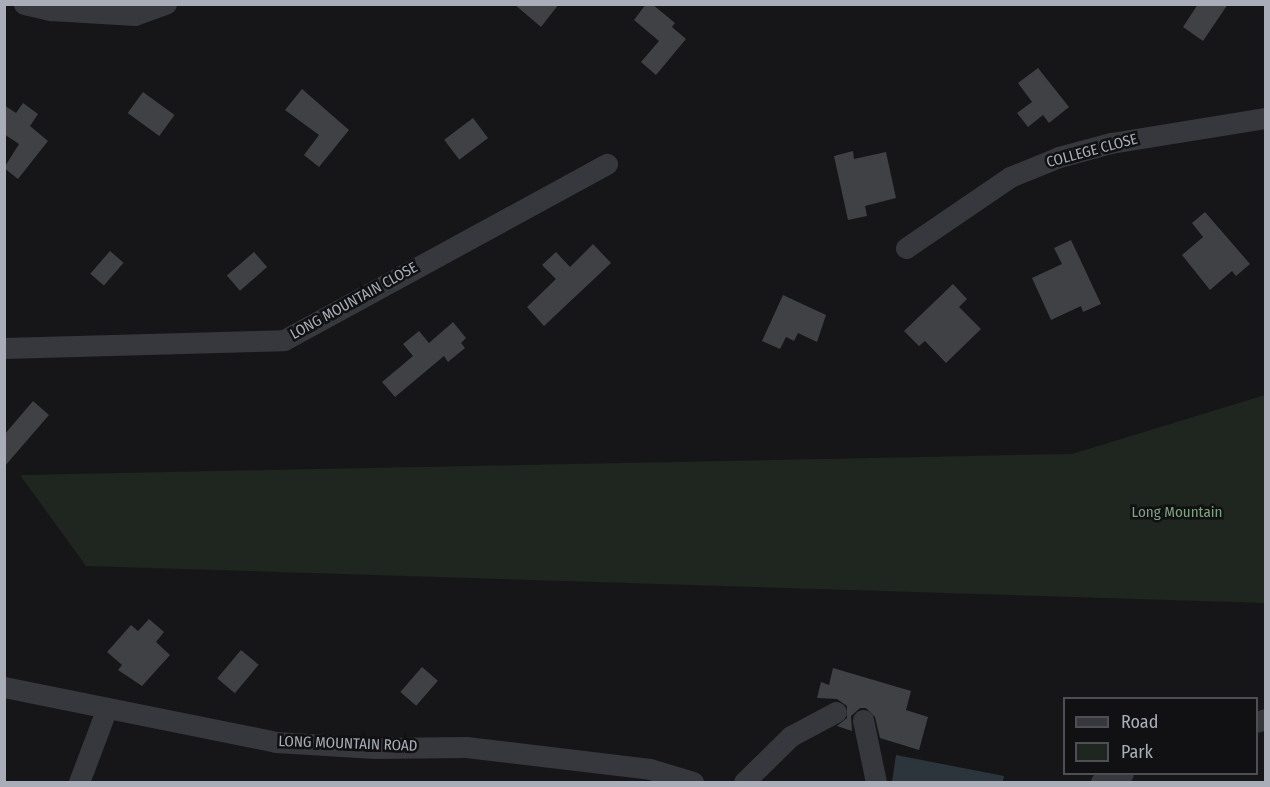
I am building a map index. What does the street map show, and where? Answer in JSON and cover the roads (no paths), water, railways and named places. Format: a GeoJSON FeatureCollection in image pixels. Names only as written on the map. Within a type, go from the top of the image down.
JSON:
{"type":"FeatureCollection","features":[{"type":"Feature","properties":{"kind":"street"},"geometry":{"type":"LineString","coordinates":[[24,4],[51,10],[135,15],[166,4]]}},
{"type":"Feature","properties":{"kind":"street","name":"COLLEGE CLOSE"},"geometry":{"type":"LineString","coordinates":[[906,248],[1010,177],[1059,157],[1111,143],[1266,118]]}},
{"type":"Feature","properties":{"kind":"street","name":"LONG MOUNTAIN CLOSE"},"geometry":{"type":"LineString","coordinates":[[4,348],[284,340],[607,164]]}},
{"type":"Feature","properties":{"kind":"street","name":"LONG MOUNTAIN ROAD"},"geometry":{"type":"LineString","coordinates":[[4,687],[276,742],[375,748],[466,747],[650,769],[693,783]]}},
{"type":"Feature","properties":{"kind":"street"},"geometry":{"type":"LineString","coordinates":[[79,783],[107,708]]}},
{"type":"Feature","properties":{"kind":"street"},"geometry":{"type":"LineString","coordinates":[[744,783],[791,736],[836,712]]}},
{"type":"Feature","properties":{"kind":"street"},"geometry":{"type":"LineString","coordinates":[[863,720],[876,783]]}},
{"type":"Feature","properties":{"kind":"street"},"geometry":{"type":"LineString","coordinates":[[1101,783],[1121,775]]}},
{"type":"Feature","properties":{"kind":"park label","name":"Long Mountain"},"geometry":{"type":"Point","coordinates":[1177,513]}}]}
